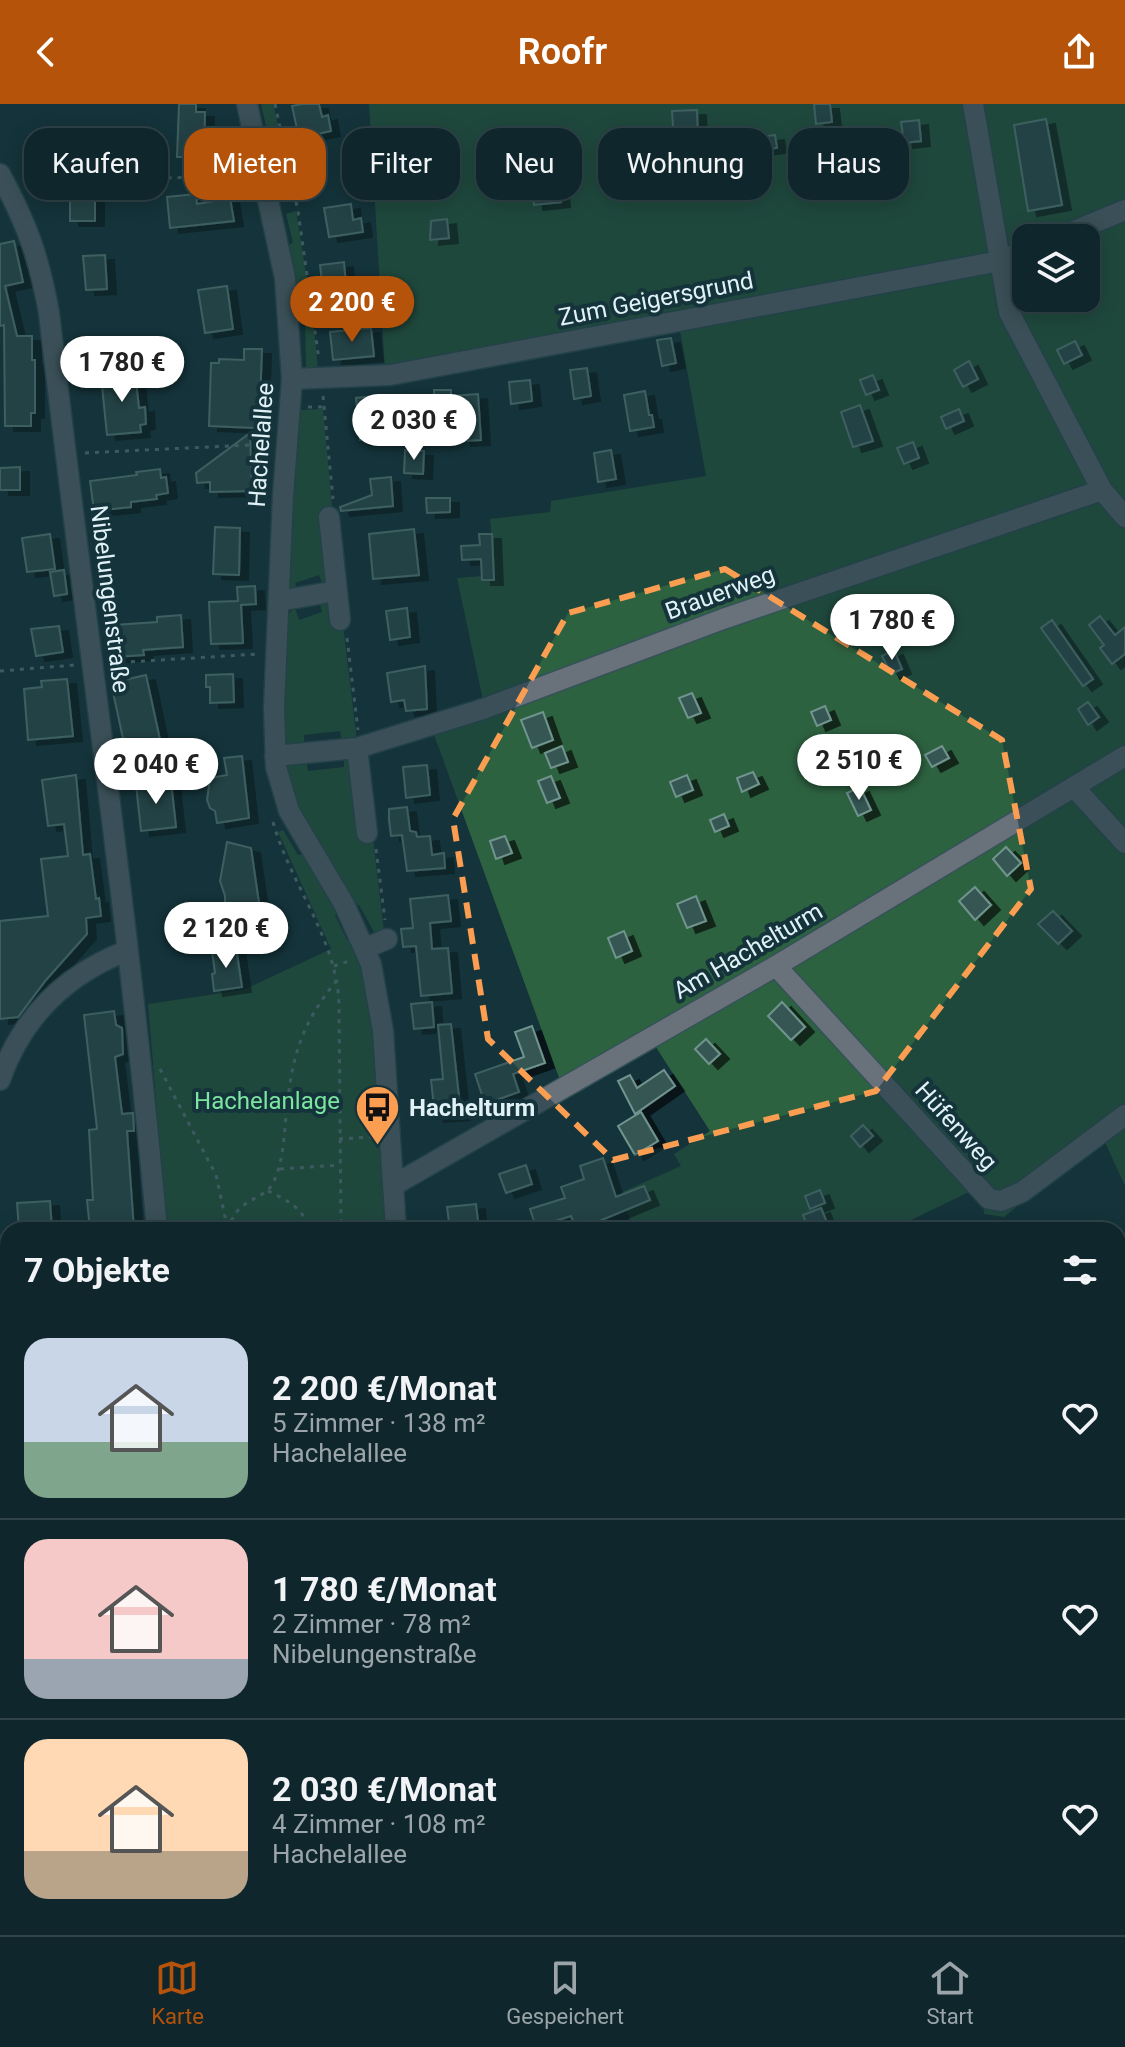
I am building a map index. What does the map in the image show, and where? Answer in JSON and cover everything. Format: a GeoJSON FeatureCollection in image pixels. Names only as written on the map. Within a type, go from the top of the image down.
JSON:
{"type":"FeatureCollection","features":[{"type":"Feature","properties":{"kind":"street","name":"Hachelallee"},"geometry":{"type":"LineString","coordinates":[[247,104],[252,128]]}},
{"type":"Feature","properties":{"kind":"street"},"geometry":{"type":"LineString","coordinates":[[973,104],[1009,312],[1102,490],[1125,517]]}},
{"type":"Feature","properties":{"kind":"street","name":"Nibelungenstraße"},"geometry":{"type":"LineString","coordinates":[[0,174],[24,218],[43,279],[141,1057],[156,1222]]}},
{"type":"Feature","properties":{"kind":"street","name":"Hachelallee"},"geometry":{"type":"LineString","coordinates":[[270,200],[280,230],[295,343],[279,601],[275,756],[283,797],[296,836],[357,929],[381,1008],[396,1222]]}},
{"type":"Feature","properties":{"kind":"street"},"geometry":{"type":"LineString","coordinates":[[1091,224],[1125,210]]}},
{"type":"Feature","properties":{"kind":"street","name":"Zum Geigersgrund"},"geometry":{"type":"LineString","coordinates":[[292,379],[390,375],[1000,261],[1012,256]]}},
{"type":"Feature","properties":{"kind":"street","name":"Brauerweg"},"geometry":{"type":"LineString","coordinates":[[357,748],[483,709],[723,619],[1102,490]]}},
{"type":"Feature","properties":{"kind":"street"},"geometry":{"type":"LineString","coordinates":[[329,517],[340,620]]}},
{"type":"Feature","properties":{"kind":"street"},"geometry":{"type":"LineString","coordinates":[[279,601],[336,591]]}},
{"type":"Feature","properties":{"kind":"street"},"geometry":{"type":"LineString","coordinates":[[275,756],[357,748],[367,833]]}},
{"type":"Feature","properties":{"kind":"street","name":"Am Hachelturm"},"geometry":{"type":"LineString","coordinates":[[394,1185],[776,966],[1125,756]]}},
{"type":"Feature","properties":{"kind":"street"},"geometry":{"type":"LineString","coordinates":[[1074,787],[1125,843]]}},
{"type":"Feature","properties":{"kind":"street"},"geometry":{"type":"LineString","coordinates":[[366,951],[387,939]]}},
{"type":"Feature","properties":{"kind":"street"},"geometry":{"type":"LineString","coordinates":[[0,1080],[24,1032],[61,987],[81,971],[126,951]]}},
{"type":"Feature","properties":{"kind":"street","name":"Hüfenweg"},"geometry":{"type":"LineString","coordinates":[[776,966],[989,1199],[1001,1201],[1022,1192],[1125,1115]]}},
{"type":"Feature","properties":{"kind":"path"},"geometry":{"type":"LineString","coordinates":[[275,104],[292,175],[307,263],[334,507],[329,517]]}},
{"type":"Feature","properties":{"kind":"path"},"geometry":{"type":"LineString","coordinates":[[12,196],[50,181],[184,175]]}},
{"type":"Feature","properties":{"kind":"path"},"geometry":{"type":"LineString","coordinates":[[65,454],[271,444]]}},
{"type":"Feature","properties":{"kind":"path"},"geometry":{"type":"LineString","coordinates":[[340,620],[345,625],[359,741],[357,748]]}},
{"type":"Feature","properties":{"kind":"path"},"geometry":{"type":"LineString","coordinates":[[0,671],[261,654],[277,647]]}},
{"type":"Feature","properties":{"kind":"path"},"geometry":{"type":"LineString","coordinates":[[231,1222],[244,1204],[268,1191],[278,1169],[292,1065],[299,1040],[313,1011],[337,980]]}},
{"type":"Feature","properties":{"kind":"path"},"geometry":{"type":"LineString","coordinates":[[141,1057],[153,1059],[163,1073],[216,1175],[226,1222]]}},
{"type":"Feature","properties":{"kind":"path"},"geometry":{"type":"LineString","coordinates":[[339,1139],[390,1136]]}},
{"type":"Feature","properties":{"kind":"path"},"geometry":{"type":"LineString","coordinates":[[278,1169],[340,1165]]}},
{"type":"Feature","properties":{"kind":"path"},"geometry":{"type":"LineString","coordinates":[[268,1191],[289,1201],[307,1222]]}},
{"type":"Feature","properties":{"kind":"highlighted area"},"geometry":{"type":"Polygon","coordinates":[[[725,569],[1002,740],[1031,889],[876,1091],[613,1160],[488,1039],[453,819],[568,613],[725,569]]]}},
{"type":"Feature","properties":{"kind":"green space"},"geometry":{"type":"Polygon","coordinates":[[[261,104],[273,104],[279,128],[266,128],[261,104]]]}},
{"type":"Feature","properties":{"kind":"green space"},"geometry":{"type":"Polygon","coordinates":[[[369,104],[1125,104],[1125,1186],[1103,1138],[1004,1217],[984,1214],[984,1199],[975,1189],[912,1222],[631,1222],[620,1193],[681,1166],[674,1154],[710,1131],[652,1041],[561,1083],[429,721],[483,700],[457,578],[495,575],[490,519],[550,512],[551,501],[706,476],[677,314],[385,370],[375,200],[460,200],[460,128],[370,128],[369,104]]]}},
{"type":"Feature","properties":{"kind":"green space"},"geometry":{"type":"Polygon","coordinates":[[[296,211],[310,299],[299,302],[288,246],[293,242],[286,214],[296,211]]]}},
{"type":"Feature","properties":{"kind":"green space"},"geometry":{"type":"Polygon","coordinates":[[[305,320],[313,321],[318,370],[306,369],[305,320]]]}},
{"type":"Feature","properties":{"kind":"green space"},"geometry":{"type":"Polygon","coordinates":[[[323,409],[332,507],[325,509],[326,583],[323,586],[319,575],[295,583],[299,595],[289,596],[292,476],[301,410],[323,409]]]}},
{"type":"Feature","properties":{"kind":"green space"},"geometry":{"type":"Polygon","coordinates":[[[326,599],[343,625],[357,741],[342,743],[340,731],[304,735],[304,747],[293,746],[285,741],[282,733],[286,616],[295,608],[299,620],[322,612],[319,600],[326,599]]]}},
{"type":"Feature","properties":{"kind":"green space"},"geometry":{"type":"Polygon","coordinates":[[[344,755],[348,756],[373,839],[384,931],[374,932],[298,814],[286,770],[290,763],[306,759],[308,771],[344,767],[344,755]]]}},
{"type":"Feature","properties":{"kind":"green space","name":"Hachelanlage"},"geometry":{"type":"Polygon","coordinates":[[[283,830],[298,855],[303,854],[339,912],[335,915],[347,940],[356,937],[378,1056],[380,1142],[389,1222],[166,1222],[148,1004],[243,990],[331,949],[278,832],[283,830]]]}},
{"type":"Feature","properties":{"kind":"building"},"geometry":{"type":"Polygon","coordinates":[[[179,104],[196,104],[196,112],[205,112],[205,128],[184,128],[184,157],[177,157],[179,104]]]}},
{"type":"Feature","properties":{"kind":"building"},"geometry":{"type":"Polygon","coordinates":[[[319,104],[322,117],[328,115],[331,131],[326,132],[326,128],[297,128],[292,106],[319,104]]]}},
{"type":"Feature","properties":{"kind":"building"},"geometry":{"type":"Polygon","coordinates":[[[814,104],[830,104],[832,122],[816,124],[814,104]]]}},
{"type":"Feature","properties":{"kind":"building"},"geometry":{"type":"Polygon","coordinates":[[[697,110],[698,128],[673,128],[672,111],[697,110]]]}},
{"type":"Feature","properties":{"kind":"building"},"geometry":{"type":"Polygon","coordinates":[[[1046,119],[1062,205],[1028,211],[1014,125],[1046,119]]]}},
{"type":"Feature","properties":{"kind":"building"},"geometry":{"type":"Polygon","coordinates":[[[919,120],[921,141],[909,142],[909,128],[902,128],[901,122],[919,120]]]}},
{"type":"Feature","properties":{"kind":"building"},"geometry":{"type":"Polygon","coordinates":[[[772,135],[775,135],[777,148],[772,149],[772,135]]]}},
{"type":"Feature","properties":{"kind":"building"},"geometry":{"type":"Polygon","coordinates":[[[184,195],[184,200],[197,200],[197,204],[230,200],[234,221],[170,228],[168,197],[184,195]]]}},
{"type":"Feature","properties":{"kind":"building"},"geometry":{"type":"Polygon","coordinates":[[[70,200],[95,200],[95,221],[70,221],[70,200]]]}},
{"type":"Feature","properties":{"kind":"building"},"geometry":{"type":"Polygon","coordinates":[[[534,200],[561,200],[561,202],[534,205],[534,200]]]}},
{"type":"Feature","properties":{"kind":"building"},"geometry":{"type":"Polygon","coordinates":[[[351,204],[353,220],[361,218],[363,232],[329,237],[324,208],[351,204]]]}},
{"type":"Feature","properties":{"kind":"building"},"geometry":{"type":"Polygon","coordinates":[[[447,219],[449,238],[430,240],[431,221],[447,219]]]}},
{"type":"Feature","properties":{"kind":"building"},"geometry":{"type":"Polygon","coordinates":[[[14,241],[23,282],[5,286],[17,336],[32,336],[35,413],[31,413],[31,426],[5,426],[0,244],[14,241]]]}},
{"type":"Feature","properties":{"kind":"building"},"geometry":{"type":"Polygon","coordinates":[[[105,255],[107,289],[86,290],[83,256],[105,255]]]}},
{"type":"Feature","properties":{"kind":"building"},"geometry":{"type":"Polygon","coordinates":[[[344,262],[347,297],[324,299],[320,265],[344,262]]]}},
{"type":"Feature","properties":{"kind":"building"},"geometry":{"type":"Polygon","coordinates":[[[227,286],[233,329],[205,333],[198,290],[227,286]]]}},
{"type":"Feature","properties":{"kind":"building"},"geometry":{"type":"Polygon","coordinates":[[[371,328],[374,356],[333,360],[330,332],[371,328]]]}},
{"type":"Feature","properties":{"kind":"building"},"geometry":{"type":"Polygon","coordinates":[[[671,338],[676,363],[662,366],[657,340],[671,338]]]}},
{"type":"Feature","properties":{"kind":"building"},"geometry":{"type":"Polygon","coordinates":[[[1075,341],[1082,355],[1064,364],[1057,350],[1075,341]]]}},
{"type":"Feature","properties":{"kind":"building"},"geometry":{"type":"Polygon","coordinates":[[[244,349],[262,349],[259,428],[209,426],[211,363],[219,363],[219,359],[244,360],[244,349]]]}},
{"type":"Feature","properties":{"kind":"building"},"geometry":{"type":"Polygon","coordinates":[[[969,361],[978,379],[963,387],[954,370],[969,361]]]}},
{"type":"Feature","properties":{"kind":"building"},"geometry":{"type":"Polygon","coordinates":[[[587,368],[591,396],[574,399],[570,370],[587,368]]]}},
{"type":"Feature","properties":{"kind":"building"},"geometry":{"type":"Polygon","coordinates":[[[135,372],[139,408],[145,407],[146,424],[140,425],[141,432],[107,435],[101,376],[135,372]]]}},
{"type":"Feature","properties":{"kind":"building"},"geometry":{"type":"Polygon","coordinates":[[[873,375],[879,390],[866,395],[860,380],[873,375]]]}},
{"type":"Feature","properties":{"kind":"building"},"geometry":{"type":"Polygon","coordinates":[[[530,380],[532,401],[511,404],[509,382],[530,380]]]}},
{"type":"Feature","properties":{"kind":"building"},"geometry":{"type":"Polygon","coordinates":[[[434,390],[451,390],[451,396],[478,394],[481,440],[462,441],[459,409],[435,410],[434,390]]]}},
{"type":"Feature","properties":{"kind":"building"},"geometry":{"type":"Polygon","coordinates":[[[645,391],[654,427],[630,431],[624,395],[645,391]]]}},
{"type":"Feature","properties":{"kind":"building"},"geometry":{"type":"Polygon","coordinates":[[[373,396],[374,411],[380,410],[383,438],[360,440],[356,398],[373,396]]]}},
{"type":"Feature","properties":{"kind":"building"},"geometry":{"type":"Polygon","coordinates":[[[860,405],[873,441],[853,447],[841,412],[860,405]]]}},
{"type":"Feature","properties":{"kind":"building"},"geometry":{"type":"Polygon","coordinates":[[[959,409],[964,421],[946,429],[941,417],[959,409]]]}},
{"type":"Feature","properties":{"kind":"building"},"geometry":{"type":"Polygon","coordinates":[[[250,433],[252,491],[210,492],[210,482],[197,483],[196,473],[250,433]]]}},
{"type":"Feature","properties":{"kind":"building"},"geometry":{"type":"Polygon","coordinates":[[[913,442],[919,458],[904,464],[897,448],[913,442]]]}},
{"type":"Feature","properties":{"kind":"building"},"geometry":{"type":"Polygon","coordinates":[[[405,450],[424,451],[423,474],[404,473],[405,450]]]}},
{"type":"Feature","properties":{"kind":"building"},"geometry":{"type":"Polygon","coordinates":[[[611,450],[616,479],[598,482],[594,453],[611,450]]]}},
{"type":"Feature","properties":{"kind":"building"},"geometry":{"type":"Polygon","coordinates":[[[20,467],[20,490],[0,490],[0,468],[20,467]]]}},
{"type":"Feature","properties":{"kind":"building"},"geometry":{"type":"Polygon","coordinates":[[[160,469],[161,478],[166,477],[168,493],[156,495],[157,499],[131,502],[131,507],[94,511],[90,481],[160,469]]]}},
{"type":"Feature","properties":{"kind":"building"},"geometry":{"type":"Polygon","coordinates":[[[391,477],[393,506],[341,511],[340,507],[372,495],[370,479],[391,477]]]}},
{"type":"Feature","properties":{"kind":"building"},"geometry":{"type":"Polygon","coordinates":[[[426,498],[450,498],[450,512],[427,513],[426,498]]]}},
{"type":"Feature","properties":{"kind":"building"},"geometry":{"type":"Polygon","coordinates":[[[215,527],[240,528],[239,575],[213,574],[215,527]]]}},
{"type":"Feature","properties":{"kind":"building"},"geometry":{"type":"Polygon","coordinates":[[[414,529],[419,575],[373,579],[369,534],[414,529]]]}},
{"type":"Feature","properties":{"kind":"building"},"geometry":{"type":"Polygon","coordinates":[[[50,534],[55,569],[27,572],[22,538],[50,534]]]}},
{"type":"Feature","properties":{"kind":"building"},"geometry":{"type":"Polygon","coordinates":[[[479,534],[492,534],[494,580],[482,580],[481,559],[462,560],[461,546],[480,545],[479,534]]]}},
{"type":"Feature","properties":{"kind":"building"},"geometry":{"type":"Polygon","coordinates":[[[64,570],[67,594],[54,596],[50,572],[64,570]]]}},
{"type":"Feature","properties":{"kind":"building"},"geometry":{"type":"Polygon","coordinates":[[[255,586],[256,604],[241,605],[243,643],[211,644],[209,602],[238,601],[237,587],[255,586]]]}},
{"type":"Feature","properties":{"kind":"building"},"geometry":{"type":"Polygon","coordinates":[[[407,608],[410,637],[390,640],[386,611],[407,608]]]}},
{"type":"Feature","properties":{"kind":"building"},"geometry":{"type":"Polygon","coordinates":[[[181,615],[183,647],[143,650],[144,655],[116,657],[114,625],[157,622],[157,617],[181,615]]]}},
{"type":"Feature","properties":{"kind":"building"},"geometry":{"type":"Polygon","coordinates":[[[1100,616],[1115,635],[1125,627],[1125,654],[1112,664],[1100,648],[1104,645],[1089,625],[1100,616]]]}},
{"type":"Feature","properties":{"kind":"building"},"geometry":{"type":"Polygon","coordinates":[[[1052,620],[1093,679],[1083,686],[1041,628],[1052,620]]]}},
{"type":"Feature","properties":{"kind":"building"},"geometry":{"type":"Polygon","coordinates":[[[59,626],[63,652],[36,656],[31,629],[59,626]]]}},
{"type":"Feature","properties":{"kind":"building"},"geometry":{"type":"Polygon","coordinates":[[[894,650],[902,669],[891,674],[882,656],[894,650]]]}},
{"type":"Feature","properties":{"kind":"building"},"geometry":{"type":"Polygon","coordinates":[[[425,666],[427,709],[406,711],[404,700],[391,702],[387,673],[425,666]]]}},
{"type":"Feature","properties":{"kind":"building"},"geometry":{"type":"Polygon","coordinates":[[[233,674],[234,702],[210,703],[206,675],[233,674]]]}},
{"type":"Feature","properties":{"kind":"building"},"geometry":{"type":"Polygon","coordinates":[[[146,675],[162,749],[127,757],[111,683],[146,675]]]}},
{"type":"Feature","properties":{"kind":"building"},"geometry":{"type":"Polygon","coordinates":[[[67,679],[73,736],[28,740],[24,689],[42,687],[41,681],[67,679]]]}},
{"type":"Feature","properties":{"kind":"building"},"geometry":{"type":"Polygon","coordinates":[[[692,693],[701,713],[688,718],[679,698],[692,693]]]}},
{"type":"Feature","properties":{"kind":"building"},"geometry":{"type":"Polygon","coordinates":[[[1088,702],[1099,717],[1088,725],[1078,709],[1088,702]]]}},
{"type":"Feature","properties":{"kind":"building"},"geometry":{"type":"Polygon","coordinates":[[[825,706],[831,720],[817,726],[811,712],[825,706]]]}},
{"type":"Feature","properties":{"kind":"building"},"geometry":{"type":"Polygon","coordinates":[[[543,712],[553,740],[532,748],[521,720],[543,712]]]}},
{"type":"Feature","properties":{"kind":"building"},"geometry":{"type":"Polygon","coordinates":[[[869,740],[875,754],[870,758],[874,766],[862,772],[850,749],[869,740]]]}},
{"type":"Feature","properties":{"kind":"building"},"geometry":{"type":"Polygon","coordinates":[[[562,746],[568,762],[551,768],[545,753],[562,746]]]}},
{"type":"Feature","properties":{"kind":"building"},"geometry":{"type":"Polygon","coordinates":[[[942,746],[949,758],[932,767],[925,755],[942,746]]]}},
{"type":"Feature","properties":{"kind":"building"},"geometry":{"type":"Polygon","coordinates":[[[242,756],[249,818],[217,823],[215,811],[207,800],[210,778],[227,775],[224,758],[242,756]]]}},
{"type":"Feature","properties":{"kind":"building"},"geometry":{"type":"Polygon","coordinates":[[[427,765],[430,795],[406,798],[403,767],[427,765]]]}},
{"type":"Feature","properties":{"kind":"building"},"geometry":{"type":"Polygon","coordinates":[[[753,772],[759,784],[742,792],[737,778],[753,772]]]}},
{"type":"Feature","properties":{"kind":"building"},"geometry":{"type":"Polygon","coordinates":[[[76,775],[83,855],[90,854],[101,916],[86,918],[87,934],[18,1017],[0,1019],[0,921],[48,916],[41,859],[68,856],[64,824],[48,826],[42,780],[76,775]]]}},
{"type":"Feature","properties":{"kind":"building"},"geometry":{"type":"Polygon","coordinates":[[[687,775],[693,790],[676,797],[670,782],[687,775]]]}},
{"type":"Feature","properties":{"kind":"building"},"geometry":{"type":"Polygon","coordinates":[[[551,776],[560,798],[547,803],[538,781],[551,776]]]}},
{"type":"Feature","properties":{"kind":"building"},"geometry":{"type":"Polygon","coordinates":[[[171,781],[176,827],[141,831],[136,785],[171,781]]]}},
{"type":"Feature","properties":{"kind":"building"},"geometry":{"type":"Polygon","coordinates":[[[860,787],[871,810],[858,816],[847,793],[860,787]]]}},
{"type":"Feature","properties":{"kind":"building"},"geometry":{"type":"Polygon","coordinates":[[[407,807],[410,831],[416,832],[417,837],[430,836],[432,855],[444,853],[445,868],[407,871],[402,835],[391,836],[389,809],[407,807]]]}},
{"type":"Feature","properties":{"kind":"building"},"geometry":{"type":"Polygon","coordinates":[[[724,814],[729,826],[715,832],[710,820],[724,814]]]}},
{"type":"Feature","properties":{"kind":"building"},"geometry":{"type":"Polygon","coordinates":[[[505,836],[512,853],[496,859],[490,841],[505,836]]]}},
{"type":"Feature","properties":{"kind":"building"},"geometry":{"type":"Polygon","coordinates":[[[227,842],[251,848],[261,917],[225,923],[225,896],[220,881],[227,842]]]}},
{"type":"Feature","properties":{"kind":"building"},"geometry":{"type":"Polygon","coordinates":[[[1006,847],[1021,863],[1007,876],[993,859],[1006,847]]]}},
{"type":"Feature","properties":{"kind":"building"},"geometry":{"type":"Polygon","coordinates":[[[975,887],[991,905],[975,920],[959,901],[975,887]]]}},
{"type":"Feature","properties":{"kind":"building"},"geometry":{"type":"Polygon","coordinates":[[[448,895],[451,921],[430,923],[432,949],[448,948],[452,993],[421,996],[416,946],[403,947],[401,929],[413,928],[410,899],[448,895]]]}},
{"type":"Feature","properties":{"kind":"building"},"geometry":{"type":"Polygon","coordinates":[[[696,896],[706,921],[687,928],[677,904],[696,896]]]}},
{"type":"Feature","properties":{"kind":"building"},"geometry":{"type":"Polygon","coordinates":[[[1053,911],[1072,931],[1058,944],[1038,924],[1053,911]]]}},
{"type":"Feature","properties":{"kind":"building"},"geometry":{"type":"Polygon","coordinates":[[[624,931],[632,951],[616,958],[608,938],[624,931]]]}},
{"type":"Feature","properties":{"kind":"building"},"geometry":{"type":"Polygon","coordinates":[[[236,947],[242,987],[214,991],[212,951],[236,947]]]}},
{"type":"Feature","properties":{"kind":"building"},"geometry":{"type":"Polygon","coordinates":[[[432,1002],[434,1027],[414,1029],[411,1004],[432,1002]]]}},
{"type":"Feature","properties":{"kind":"building"},"geometry":{"type":"Polygon","coordinates":[[[782,1002],[805,1027],[791,1040],[768,1016],[782,1002]]]}},
{"type":"Feature","properties":{"kind":"building"},"geometry":{"type":"Polygon","coordinates":[[[114,1011],[116,1025],[122,1028],[123,1054],[115,1057],[122,1114],[133,1113],[134,1131],[127,1131],[133,1222],[89,1222],[87,1200],[93,1200],[89,1130],[97,1129],[84,1015],[114,1011]]]}},
{"type":"Feature","properties":{"kind":"building"},"geometry":{"type":"Polygon","coordinates":[[[451,1024],[461,1115],[435,1117],[431,1080],[443,1079],[438,1025],[451,1024]]]}},
{"type":"Feature","properties":{"kind":"building"},"geometry":{"type":"Polygon","coordinates":[[[532,1026],[545,1063],[513,1074],[519,1092],[485,1104],[475,1074],[524,1057],[515,1032],[532,1026]]]}},
{"type":"Feature","properties":{"kind":"building"},"geometry":{"type":"Polygon","coordinates":[[[706,1039],[720,1054],[709,1064],[695,1049],[706,1039]]]}},
{"type":"Feature","properties":{"kind":"building"},"geometry":{"type":"Polygon","coordinates":[[[664,1070],[675,1086],[635,1114],[618,1081],[630,1075],[637,1088],[664,1070]]]}},
{"type":"Feature","properties":{"kind":"building"},"geometry":{"type":"Polygon","coordinates":[[[641,1112],[658,1141],[635,1155],[618,1126],[641,1112]]]}},
{"type":"Feature","properties":{"kind":"building"},"geometry":{"type":"Polygon","coordinates":[[[863,1125],[873,1136],[860,1147],[851,1136],[863,1125]]]}},
{"type":"Feature","properties":{"kind":"building"},"geometry":{"type":"Polygon","coordinates":[[[603,1158],[616,1197],[644,1186],[650,1200],[597,1222],[574,1222],[571,1216],[552,1222],[534,1222],[530,1209],[565,1198],[561,1187],[584,1179],[580,1166],[603,1158]]]}},
{"type":"Feature","properties":{"kind":"building"},"geometry":{"type":"Polygon","coordinates":[[[526,1165],[532,1184],[506,1193],[499,1174],[526,1165]]]}},
{"type":"Feature","properties":{"kind":"building"},"geometry":{"type":"Polygon","coordinates":[[[820,1190],[825,1203],[810,1209],[805,1196],[820,1190]]]}},
{"type":"Feature","properties":{"kind":"building"},"geometry":{"type":"Polygon","coordinates":[[[50,1201],[51,1222],[18,1222],[17,1203],[50,1201]]]}},
{"type":"Feature","properties":{"kind":"building"},"geometry":{"type":"Polygon","coordinates":[[[476,1204],[478,1222],[449,1222],[447,1207],[476,1204]]]}},
{"type":"Feature","properties":{"kind":"building"},"geometry":{"type":"Polygon","coordinates":[[[821,1208],[827,1222],[806,1222],[803,1215],[821,1208]]]}},
{"type":"Feature","properties":{"kind":"place","name":"Hachelturm"},"geometry":{"type":"Point","coordinates":[378,1147]}}]}
